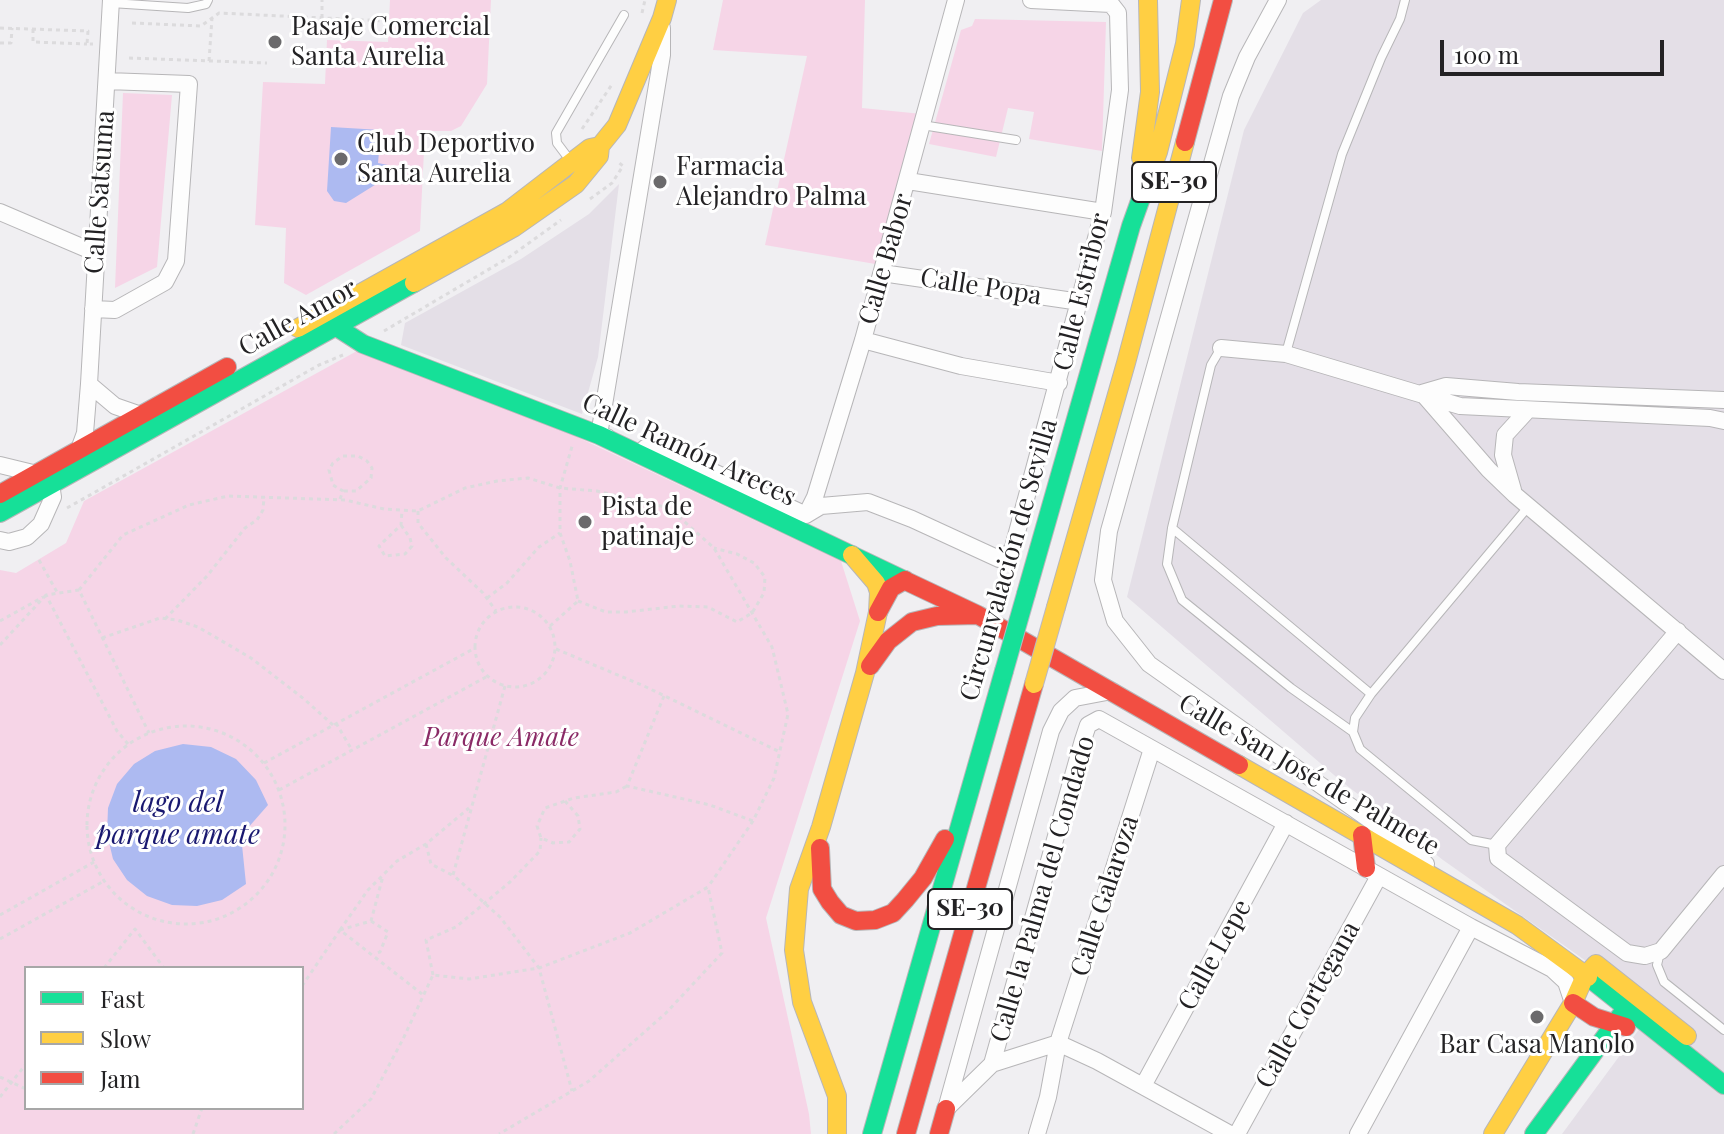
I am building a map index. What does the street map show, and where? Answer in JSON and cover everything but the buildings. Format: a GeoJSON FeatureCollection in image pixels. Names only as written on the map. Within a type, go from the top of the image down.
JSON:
{"type":"FeatureCollection","features":[{"type":"Feature","properties":{"kind":"main road"},"geometry":{"type":"LineString","coordinates":[[1131,226],[1150,92],[1148,0]]}},
{"type":"Feature","properties":{"kind":"main road","name":"Circunvalación de Sevilla"},"geometry":{"type":"LineString","coordinates":[[872,1134],[1131,226],[1158,152],[1185,44],[1191,0]]}},
{"type":"Feature","properties":{"kind":"main road","name":"SE-30"},"geometry":{"type":"LineString","coordinates":[[906,1134],[1126,363],[1223,0]]}},
{"type":"Feature","properties":{"kind":"main road"},"geometry":{"type":"LineString","coordinates":[[1126,363],[1239,0]]}},
{"type":"Feature","properties":{"kind":"main road","name":"Calle Amor"},"geometry":{"type":"LineString","coordinates":[[0,513],[79,450],[141,415],[513,228],[576,184],[599,156],[600,146],[617,125],[665,9]]}},
{"type":"Feature","properties":{"kind":"main road","name":"Calle Amor"},"geometry":{"type":"LineString","coordinates":[[0,494],[44,479],[69,476],[508,211],[590,148],[600,146]]}},
{"type":"Feature","properties":{"kind":"main road","name":"Calle Ramón Areces"},"geometry":{"type":"LineString","coordinates":[[331,319],[363,344],[577,425],[912,583],[1029,644]]}},
{"type":"Feature","properties":{"kind":"main road"},"geometry":{"type":"LineString","coordinates":[[837,1134],[837,1096],[802,1002],[794,950],[799,889],[821,827],[865,673],[878,612],[876,583],[852,555]]}},
{"type":"Feature","properties":{"kind":"main road"},"geometry":{"type":"LineString","coordinates":[[865,673],[888,641],[920,612],[922,601],[912,583],[891,588],[878,612]]}},
{"type":"Feature","properties":{"kind":"main road"},"geometry":{"type":"LineString","coordinates":[[912,622],[937,616],[978,615]]}},
{"type":"Feature","properties":{"kind":"main road","name":"Calle San José de Palmete"},"geometry":{"type":"LineString","coordinates":[[1029,644],[1465,894],[1561,956],[1585,976],[1632,1000]]}},
{"type":"Feature","properties":{"kind":"main road"},"geometry":{"type":"LineString","coordinates":[[821,827],[819,863],[822,889],[841,915],[856,921],[875,920],[893,913],[923,878],[969,797]]}},
{"type":"Feature","properties":{"kind":"main road"},"geometry":{"type":"LineString","coordinates":[[1362,835],[1372,872]]}},
{"type":"Feature","properties":{"kind":"main road"},"geometry":{"type":"LineString","coordinates":[[1493,1134],[1573,1003],[1585,976]]}},
{"type":"Feature","properties":{"kind":"main road"},"geometry":{"type":"LineString","coordinates":[[1534,1134],[1632,1000]]}},
{"type":"Feature","properties":{"kind":"main road"},"geometry":{"type":"LineString","coordinates":[[1632,1000],[1665,1037],[1724,1085]]}},
{"type":"Feature","properties":{"kind":"main road"},"geometry":{"type":"LineString","coordinates":[[1632,1000],[1705,1051],[1724,1079]]}},
{"type":"Feature","properties":{"kind":"main road"},"geometry":{"type":"LineString","coordinates":[[1573,1003],[1594,1017],[1665,1037]]}},
{"type":"Feature","properties":{"kind":"main road"},"geometry":{"type":"LineString","coordinates":[[939,1134],[946,1109]]}},
{"type":"Feature","properties":{"kind":"street","name":"Calle Babor"},"geometry":{"type":"LineString","coordinates":[[806,515],[815,497],[863,340],[956,0]]}},
{"type":"Feature","properties":{"kind":"street","name":"Calle Estribor"},"geometry":{"type":"LineString","coordinates":[[806,515],[821,506],[868,502],[999,559],[1012,551],[1103,212],[1120,90],[1118,13],[1111,4],[1031,0]]}},
{"type":"Feature","properties":{"kind":"street"},"geometry":{"type":"LineString","coordinates":[[1278,0],[1252,46],[1231,96],[1109,531],[1103,580],[1115,621],[1149,664],[1377,825],[1465,894]]}},
{"type":"Feature","properties":{"kind":"street","name":"Calle Satsuma"},"geometry":{"type":"LineString","coordinates":[[69,476],[85,433],[111,2]]}},
{"type":"Feature","properties":{"kind":"street","name":"Calle Amor"},"geometry":{"type":"LineString","coordinates":[[599,435],[662,55],[665,9]]}},
{"type":"Feature","properties":{"kind":"street"},"geometry":{"type":"LineString","coordinates":[[93,309],[115,310],[165,282],[176,261],[189,84],[107,81]]}},
{"type":"Feature","properties":{"kind":"street"},"geometry":{"type":"LineString","coordinates":[[617,125],[630,116],[640,119],[647,145]]}},
{"type":"Feature","properties":{"kind":"street"},"geometry":{"type":"LineString","coordinates":[[908,181],[1103,212]]}},
{"type":"Feature","properties":{"kind":"street"},"geometry":{"type":"LineString","coordinates":[[0,212],[96,253]]}},
{"type":"Feature","properties":{"kind":"street","name":"Calle Popa"},"geometry":{"type":"LineString","coordinates":[[882,273],[1080,302]]}},
{"type":"Feature","properties":{"kind":"street"},"geometry":{"type":"LineString","coordinates":[[863,340],[961,366],[1059,383]]}},
{"type":"Feature","properties":{"kind":"street"},"geometry":{"type":"LineString","coordinates":[[1221,348],[1286,354],[1460,406],[1724,421]]}},
{"type":"Feature","properties":{"kind":"street"},"geometry":{"type":"LineString","coordinates":[[89,384],[115,406],[141,415]]}},
{"type":"Feature","properties":{"kind":"street"},"geometry":{"type":"LineString","coordinates":[[1422,393],[1446,386],[1724,400]]}},
{"type":"Feature","properties":{"kind":"street"},"geometry":{"type":"LineString","coordinates":[[1422,393],[1489,470],[1528,507],[1724,671]]}},
{"type":"Feature","properties":{"kind":"street"},"geometry":{"type":"LineString","coordinates":[[1515,495],[1503,455],[1505,435],[1527,411]]}},
{"type":"Feature","properties":{"kind":"street"},"geometry":{"type":"LineString","coordinates":[[599,435],[692,462],[806,515]]}},
{"type":"Feature","properties":{"kind":"street"},"geometry":{"type":"LineString","coordinates":[[0,465],[44,479],[53,497],[41,524],[27,537],[9,542],[0,540]]}},
{"type":"Feature","properties":{"kind":"street"},"geometry":{"type":"LineString","coordinates":[[1678,631],[1497,845],[1498,858],[1627,953],[1645,956],[1661,951],[1724,874]]}},
{"type":"Feature","properties":{"kind":"street"},"geometry":{"type":"LineString","coordinates":[[946,1109],[1051,731],[1061,711],[1075,698],[1112,691]]}},
{"type":"Feature","properties":{"kind":"street","name":"Calle San José de Palmete"},"geometry":{"type":"LineString","coordinates":[[1099,719],[1552,969],[1566,982],[1573,1003]]}},
{"type":"Feature","properties":{"kind":"street","name":"Calle la Palma del Condado"},"geometry":{"type":"LineString","coordinates":[[992,1064],[1083,740],[1088,725],[1099,719]]}},
{"type":"Feature","properties":{"kind":"street","name":"Calle Galaroza"},"geometry":{"type":"LineString","coordinates":[[1037,1134],[1058,1043],[1152,749]]}},
{"type":"Feature","properties":{"kind":"street","name":"Calle Lepe"},"geometry":{"type":"LineString","coordinates":[[1143,1086],[1286,823]]}},
{"type":"Feature","properties":{"kind":"street","name":"Calle Cortegana"},"geometry":{"type":"LineString","coordinates":[[1237,1134],[1372,872]]}},
{"type":"Feature","properties":{"kind":"street"},"geometry":{"type":"LineString","coordinates":[[1358,1134],[1471,927]]}},
{"type":"Feature","properties":{"kind":"street"},"geometry":{"type":"LineString","coordinates":[[946,1109],[992,1064],[1058,1043],[1230,1134]]}},
{"type":"Feature","properties":{"kind":"lane"},"geometry":{"type":"LineString","coordinates":[[111,2],[188,8],[206,4],[208,0]]}},
{"type":"Feature","properties":{"kind":"lane"},"geometry":{"type":"LineString","coordinates":[[1286,354],[1342,154],[1400,19],[1405,0]]}},
{"type":"Feature","properties":{"kind":"lane"},"geometry":{"type":"LineString","coordinates":[[572,162],[557,143],[556,133],[624,15]]}},
{"type":"Feature","properties":{"kind":"lane"},"geometry":{"type":"LineString","coordinates":[[922,125],[1016,140]]}},
{"type":"Feature","properties":{"kind":"lane"},"geometry":{"type":"LineString","coordinates":[[1221,348],[1211,365],[1172,528],[1167,564],[1182,600],[1291,688],[1353,732]]}},
{"type":"Feature","properties":{"kind":"lane"},"geometry":{"type":"LineString","coordinates":[[1497,845],[1471,840],[1360,749],[1353,732],[1355,718],[1371,694],[1528,507]]}},
{"type":"Feature","properties":{"kind":"lane"},"geometry":{"type":"LineString","coordinates":[[1172,528],[1371,694]]}},
{"type":"Feature","properties":{"kind":"lane"},"geometry":{"type":"LineString","coordinates":[[1661,951],[1657,965],[1664,982],[1724,1030]]}},
{"type":"Feature","properties":{"kind":"path"},"geometry":{"type":"LineString","coordinates":[[322,0],[322,18]]}},
{"type":"Feature","properties":{"kind":"path"},"geometry":{"type":"LineString","coordinates":[[639,22],[645,0]]}},
{"type":"Feature","properties":{"kind":"path"},"geometry":{"type":"LineString","coordinates":[[132,23],[201,26],[219,13],[387,21]]}},
{"type":"Feature","properties":{"kind":"path"},"geometry":{"type":"LineString","coordinates":[[209,61],[212,18]]}},
{"type":"Feature","properties":{"kind":"path"},"geometry":{"type":"LineString","coordinates":[[0,28],[88,31],[87,44]]}},
{"type":"Feature","properties":{"kind":"path"},"geometry":{"type":"LineString","coordinates":[[0,43],[11,43],[12,28]]}},
{"type":"Feature","properties":{"kind":"path"},"geometry":{"type":"LineString","coordinates":[[33,29],[33,42],[109,45]]}},
{"type":"Feature","properties":{"kind":"path"},"geometry":{"type":"LineString","coordinates":[[129,58],[267,63]]}},
{"type":"Feature","properties":{"kind":"path"},"geometry":{"type":"LineString","coordinates":[[584,133],[583,124],[615,79]]}},
{"type":"Feature","properties":{"kind":"path"},"geometry":{"type":"LineString","coordinates":[[61,513],[319,365],[344,354]]}},
{"type":"Feature","properties":{"kind":"path"},"geometry":{"type":"LineString","coordinates":[[577,425],[560,488],[560,533],[570,561],[578,601]]}},
{"type":"Feature","properties":{"kind":"path"},"geometry":{"type":"LineString","coordinates":[[343,456],[358,456],[367,461],[372,468],[371,478],[356,491],[343,491],[333,485],[329,470],[333,463],[343,456]]}},
{"type":"Feature","properties":{"kind":"path"},"geometry":{"type":"LineString","coordinates":[[0,621],[46,595],[79,590],[123,535],[189,505],[228,496],[340,499],[384,509],[418,511],[465,488],[528,478],[560,488],[597,491],[669,508],[714,548],[772,647],[788,714],[774,778],[753,821],[708,887],[630,933],[539,968],[469,979],[433,975]]}},
{"type":"Feature","properties":{"kind":"path"},"geometry":{"type":"LineString","coordinates":[[340,499],[343,491]]}},
{"type":"Feature","properties":{"kind":"path"},"geometry":{"type":"LineString","coordinates":[[165,619],[207,576],[245,528],[257,520],[263,510],[264,496]]}},
{"type":"Feature","properties":{"kind":"path"},"geometry":{"type":"LineString","coordinates":[[401,525],[379,546],[385,556],[405,554],[412,546],[401,525],[402,510]]}},
{"type":"Feature","properties":{"kind":"path"},"geometry":{"type":"LineString","coordinates":[[418,511],[418,523],[496,611]]}},
{"type":"Feature","properties":{"kind":"path"},"geometry":{"type":"LineString","coordinates":[[487,598],[507,583],[539,547],[560,533]]}},
{"type":"Feature","properties":{"kind":"path"},"geometry":{"type":"LineString","coordinates":[[578,601],[606,612],[679,606],[708,607],[737,622],[752,613],[764,593],[765,577],[754,563],[737,554],[714,548]]}},
{"type":"Feature","properties":{"kind":"path"},"geometry":{"type":"LineString","coordinates":[[39,560],[57,592]]}},
{"type":"Feature","properties":{"kind":"path"},"geometry":{"type":"LineString","coordinates":[[79,590],[149,733]]}},
{"type":"Feature","properties":{"kind":"path"},"geometry":{"type":"LineString","coordinates":[[0,645],[46,595]]}},
{"type":"Feature","properties":{"kind":"path"},"geometry":{"type":"LineString","coordinates":[[46,595],[117,731],[128,744]]}},
{"type":"Feature","properties":{"kind":"path"},"geometry":{"type":"LineString","coordinates":[[550,626],[578,601]]}},
{"type":"Feature","properties":{"kind":"path"},"geometry":{"type":"LineString","coordinates":[[508,607],[527,608],[550,626],[556,649],[548,671],[529,685],[505,686],[488,676],[476,659],[478,629],[496,611],[508,607]]}},
{"type":"Feature","properties":{"kind":"path"},"geometry":{"type":"LineString","coordinates":[[102,638],[160,618],[198,627],[251,658],[304,699],[335,724],[352,750]]}},
{"type":"Feature","properties":{"kind":"path"},"geometry":{"type":"LineString","coordinates":[[263,763],[475,648]]}},
{"type":"Feature","properties":{"kind":"path"},"geometry":{"type":"LineString","coordinates":[[556,649],[664,696],[780,752]]}},
{"type":"Feature","properties":{"kind":"path"},"geometry":{"type":"LineString","coordinates":[[279,790],[488,676]]}},
{"type":"Feature","properties":{"kind":"path"},"geometry":{"type":"LineString","coordinates":[[453,875],[505,686]]}},
{"type":"Feature","properties":{"kind":"path"},"geometry":{"type":"LineString","coordinates":[[334,1134],[371,1099],[403,1039],[433,975],[426,940],[456,927],[510,882],[540,851],[541,838],[537,826],[545,808],[565,801],[616,792],[627,786],[664,696]]}},
{"type":"Feature","properties":{"kind":"path"},"geometry":{"type":"LineString","coordinates":[[182,726],[211,729],[238,741],[263,763],[279,790],[285,821],[279,860],[258,893],[227,915],[189,924],[151,918],[118,897],[104,881],[94,862],[86,828],[93,790],[107,765],[128,744],[149,733],[182,726]]}},
{"type":"Feature","properties":{"kind":"path"},"geometry":{"type":"LineString","coordinates":[[627,786],[710,805],[753,821]]}},
{"type":"Feature","properties":{"kind":"path"},"geometry":{"type":"LineString","coordinates":[[541,838],[553,843],[569,842],[580,829],[578,816],[565,801]]}},
{"type":"Feature","properties":{"kind":"path"},"geometry":{"type":"LineString","coordinates":[[304,983],[368,890],[397,861],[426,844],[471,807]]}},
{"type":"Feature","properties":{"kind":"path"},"geometry":{"type":"LineString","coordinates":[[426,844],[431,864],[453,875],[500,917],[539,968],[572,1091]]}},
{"type":"Feature","properties":{"kind":"path"},"geometry":{"type":"LineString","coordinates":[[0,915],[94,862]]}},
{"type":"Feature","properties":{"kind":"path"},"geometry":{"type":"LineString","coordinates":[[371,921],[383,875]]}},
{"type":"Feature","properties":{"kind":"path"},"geometry":{"type":"LineString","coordinates":[[0,939],[104,881]]}},
{"type":"Feature","properties":{"kind":"path"},"geometry":{"type":"LineString","coordinates":[[499,1134],[589,1081],[666,1013],[722,953],[708,887]]}},
{"type":"Feature","properties":{"kind":"path"},"geometry":{"type":"LineString","coordinates":[[340,930],[371,921],[388,932],[380,952],[374,954]]}},
{"type":"Feature","properties":{"kind":"path"},"geometry":{"type":"LineString","coordinates":[[106,966],[135,929],[163,966]]}},
{"type":"Feature","properties":{"kind":"path"},"geometry":{"type":"LineString","coordinates":[[340,930],[423,994]]}},
{"type":"Feature","properties":{"kind":"path"},"geometry":{"type":"LineString","coordinates":[[0,1097],[24,1067]]}},
{"type":"Feature","properties":{"kind":"path"},"geometry":{"type":"LineString","coordinates":[[0,1077],[24,1088]]}},
{"type":"Feature","properties":{"kind":"path"},"geometry":{"type":"LineString","coordinates":[[193,1134],[201,1110]]}},
{"type":"Feature","properties":{"kind":"shaded area"},"geometry":{"type":"Polygon","coordinates":[[[1321,0],[1724,0],[1724,1134],[1562,1134],[1654,1009],[1443,860],[1341,781],[1127,597],[1244,130],[1303,13],[1321,0]]]}},
{"type":"Feature","properties":{"kind":"shaded area"},"geometry":{"type":"Polygon","coordinates":[[[619,184],[598,357],[582,414],[401,345],[405,323],[521,259],[589,214],[619,184]]]}},
{"type":"Feature","properties":{"kind":"green space","name":"Club Deportivo Santa Aurelia"},"geometry":{"type":"Polygon","coordinates":[[[390,0],[491,0],[487,84],[461,126],[451,131],[425,131],[420,231],[306,295],[284,283],[286,228],[255,225],[263,82],[325,84],[327,40],[388,42],[390,0]]]}},
{"type":"Feature","properties":{"kind":"green space"},"geometry":{"type":"Polygon","coordinates":[[[723,0],[865,0],[862,108],[922,114],[881,265],[765,245],[807,56],[713,50],[723,0]]]}},
{"type":"Feature","properties":{"kind":"green space"},"geometry":{"type":"Polygon","coordinates":[[[975,19],[1106,22],[1102,151],[1029,139],[1034,112],[1008,108],[996,157],[929,144],[961,30],[972,26],[975,19]]]}},
{"type":"Feature","properties":{"kind":"green space"},"geometry":{"type":"Polygon","coordinates":[[[123,93],[172,95],[157,267],[115,288],[123,93]]]}},
{"type":"Feature","properties":{"kind":"green space","name":"Parque Amate"},"geometry":{"type":"Polygon","coordinates":[[[357,351],[575,436],[841,561],[860,621],[766,918],[811,1134],[0,1134],[0,570],[16,573],[66,543],[84,501],[357,351]]]}},
{"type":"Feature","properties":{"kind":"water"},"geometry":{"type":"Polygon","coordinates":[[[331,127],[381,130],[378,163],[388,165],[386,178],[346,203],[334,201],[327,191],[331,127]]]}},
{"type":"Feature","properties":{"kind":"water","name":"lago del parque amate"},"geometry":{"type":"Polygon","coordinates":[[[183,744],[211,747],[236,759],[256,780],[268,805],[247,829],[242,845],[246,884],[222,900],[197,906],[172,905],[147,896],[127,880],[113,859],[107,834],[108,808],[117,784],[134,764],[155,751],[183,744]]]}},
{"type":"Feature","properties":{"kind":"traffic: fast"},"geometry":{"type":"LineString","coordinates":[[1026,594],[1131,226],[1145,187]]}},
{"type":"Feature","properties":{"kind":"traffic: fast"},"geometry":{"type":"LineString","coordinates":[[0,513],[414,283]]}},
{"type":"Feature","properties":{"kind":"traffic: fast"},"geometry":{"type":"LineString","coordinates":[[327,313],[335,326],[363,344],[599,435],[906,581]]}},
{"type":"Feature","properties":{"kind":"traffic: fast"},"geometry":{"type":"LineString","coordinates":[[1004,671],[1026,594]]}},
{"type":"Feature","properties":{"kind":"traffic: fast"},"geometry":{"type":"LineString","coordinates":[[872,1134],[1004,671]]}},
{"type":"Feature","properties":{"kind":"traffic: fast"},"geometry":{"type":"LineString","coordinates":[[1588,977],[1724,1085]]}},
{"type":"Feature","properties":{"kind":"traffic: fast"},"geometry":{"type":"LineString","coordinates":[[1534,1134],[1635,996]]}},
{"type":"Feature","properties":{"kind":"traffic: slow"},"geometry":{"type":"LineString","coordinates":[[414,283],[513,228],[576,184],[599,156],[600,146],[617,125],[667,0]]}},
{"type":"Feature","properties":{"kind":"traffic: slow"},"geometry":{"type":"LineString","coordinates":[[1141,158],[1150,92],[1148,0]]}},
{"type":"Feature","properties":{"kind":"traffic: slow"},"geometry":{"type":"LineString","coordinates":[[1145,187],[1158,152],[1185,44],[1191,0]]}},
{"type":"Feature","properties":{"kind":"traffic: slow"},"geometry":{"type":"LineString","coordinates":[[1056,607],[1185,142]]}},
{"type":"Feature","properties":{"kind":"traffic: slow"},"geometry":{"type":"LineString","coordinates":[[298,328],[508,211],[590,148],[600,146]]}},
{"type":"Feature","properties":{"kind":"traffic: slow"},"geometry":{"type":"LineString","coordinates":[[837,1134],[837,1096],[802,1002],[794,950],[799,889],[821,827],[865,673],[878,612],[876,583],[852,555]]}},
{"type":"Feature","properties":{"kind":"traffic: slow"},"geometry":{"type":"LineString","coordinates":[[1034,684],[1056,607]]}},
{"type":"Feature","properties":{"kind":"traffic: slow"},"geometry":{"type":"LineString","coordinates":[[1239,765],[1517,925],[1588,977]]}},
{"type":"Feature","properties":{"kind":"traffic: slow"},"geometry":{"type":"LineString","coordinates":[[1493,1134],[1573,1003],[1585,976],[1596,964],[1687,1036]]}},
{"type":"Feature","properties":{"kind":"traffic: jam"},"geometry":{"type":"LineString","coordinates":[[1185,142],[1223,0]]}},
{"type":"Feature","properties":{"kind":"traffic: jam"},"geometry":{"type":"LineString","coordinates":[[0,494],[227,367]]}},
{"type":"Feature","properties":{"kind":"traffic: jam"},"geometry":{"type":"LineString","coordinates":[[878,612],[891,588],[905,580]]}},
{"type":"Feature","properties":{"kind":"traffic: jam"},"geometry":{"type":"LineString","coordinates":[[906,581],[978,615],[1239,765]]}},
{"type":"Feature","properties":{"kind":"traffic: jam"},"geometry":{"type":"LineString","coordinates":[[870,666],[888,641],[912,622],[937,616],[978,615]]}},
{"type":"Feature","properties":{"kind":"traffic: jam"},"geometry":{"type":"LineString","coordinates":[[906,1134],[1034,684]]}},
{"type":"Feature","properties":{"kind":"traffic: jam"},"geometry":{"type":"LineString","coordinates":[[1362,835],[1366,868]]}},
{"type":"Feature","properties":{"kind":"traffic: jam"},"geometry":{"type":"LineString","coordinates":[[820,848],[822,889],[830,902],[841,915],[856,921],[875,920],[893,913],[905,900],[923,878],[945,839]]}},
{"type":"Feature","properties":{"kind":"traffic: jam"},"geometry":{"type":"LineString","coordinates":[[1573,1003],[1594,1017],[1626,1027]]}},
{"type":"Feature","properties":{"kind":"traffic: jam"},"geometry":{"type":"LineString","coordinates":[[939,1134],[946,1109]]}},
{"type":"Feature","properties":{"kind":"place","name":"Pasaje Comercial Santa Aurelia"},"geometry":{"type":"Point","coordinates":[275,42]}},
{"type":"Feature","properties":{"kind":"place","name":"Club Deportivo Santa Aurelia"},"geometry":{"type":"Point","coordinates":[341,159]}},
{"type":"Feature","properties":{"kind":"place","name":"Farmacia Alejandro Palma"},"geometry":{"type":"Point","coordinates":[660,182]}},
{"type":"Feature","properties":{"kind":"place","name":"Pista de patinaje"},"geometry":{"type":"Point","coordinates":[585,522]}},
{"type":"Feature","properties":{"kind":"place","name":"Bar Casa Manolo"},"geometry":{"type":"Point","coordinates":[1537,1017]}}]}
